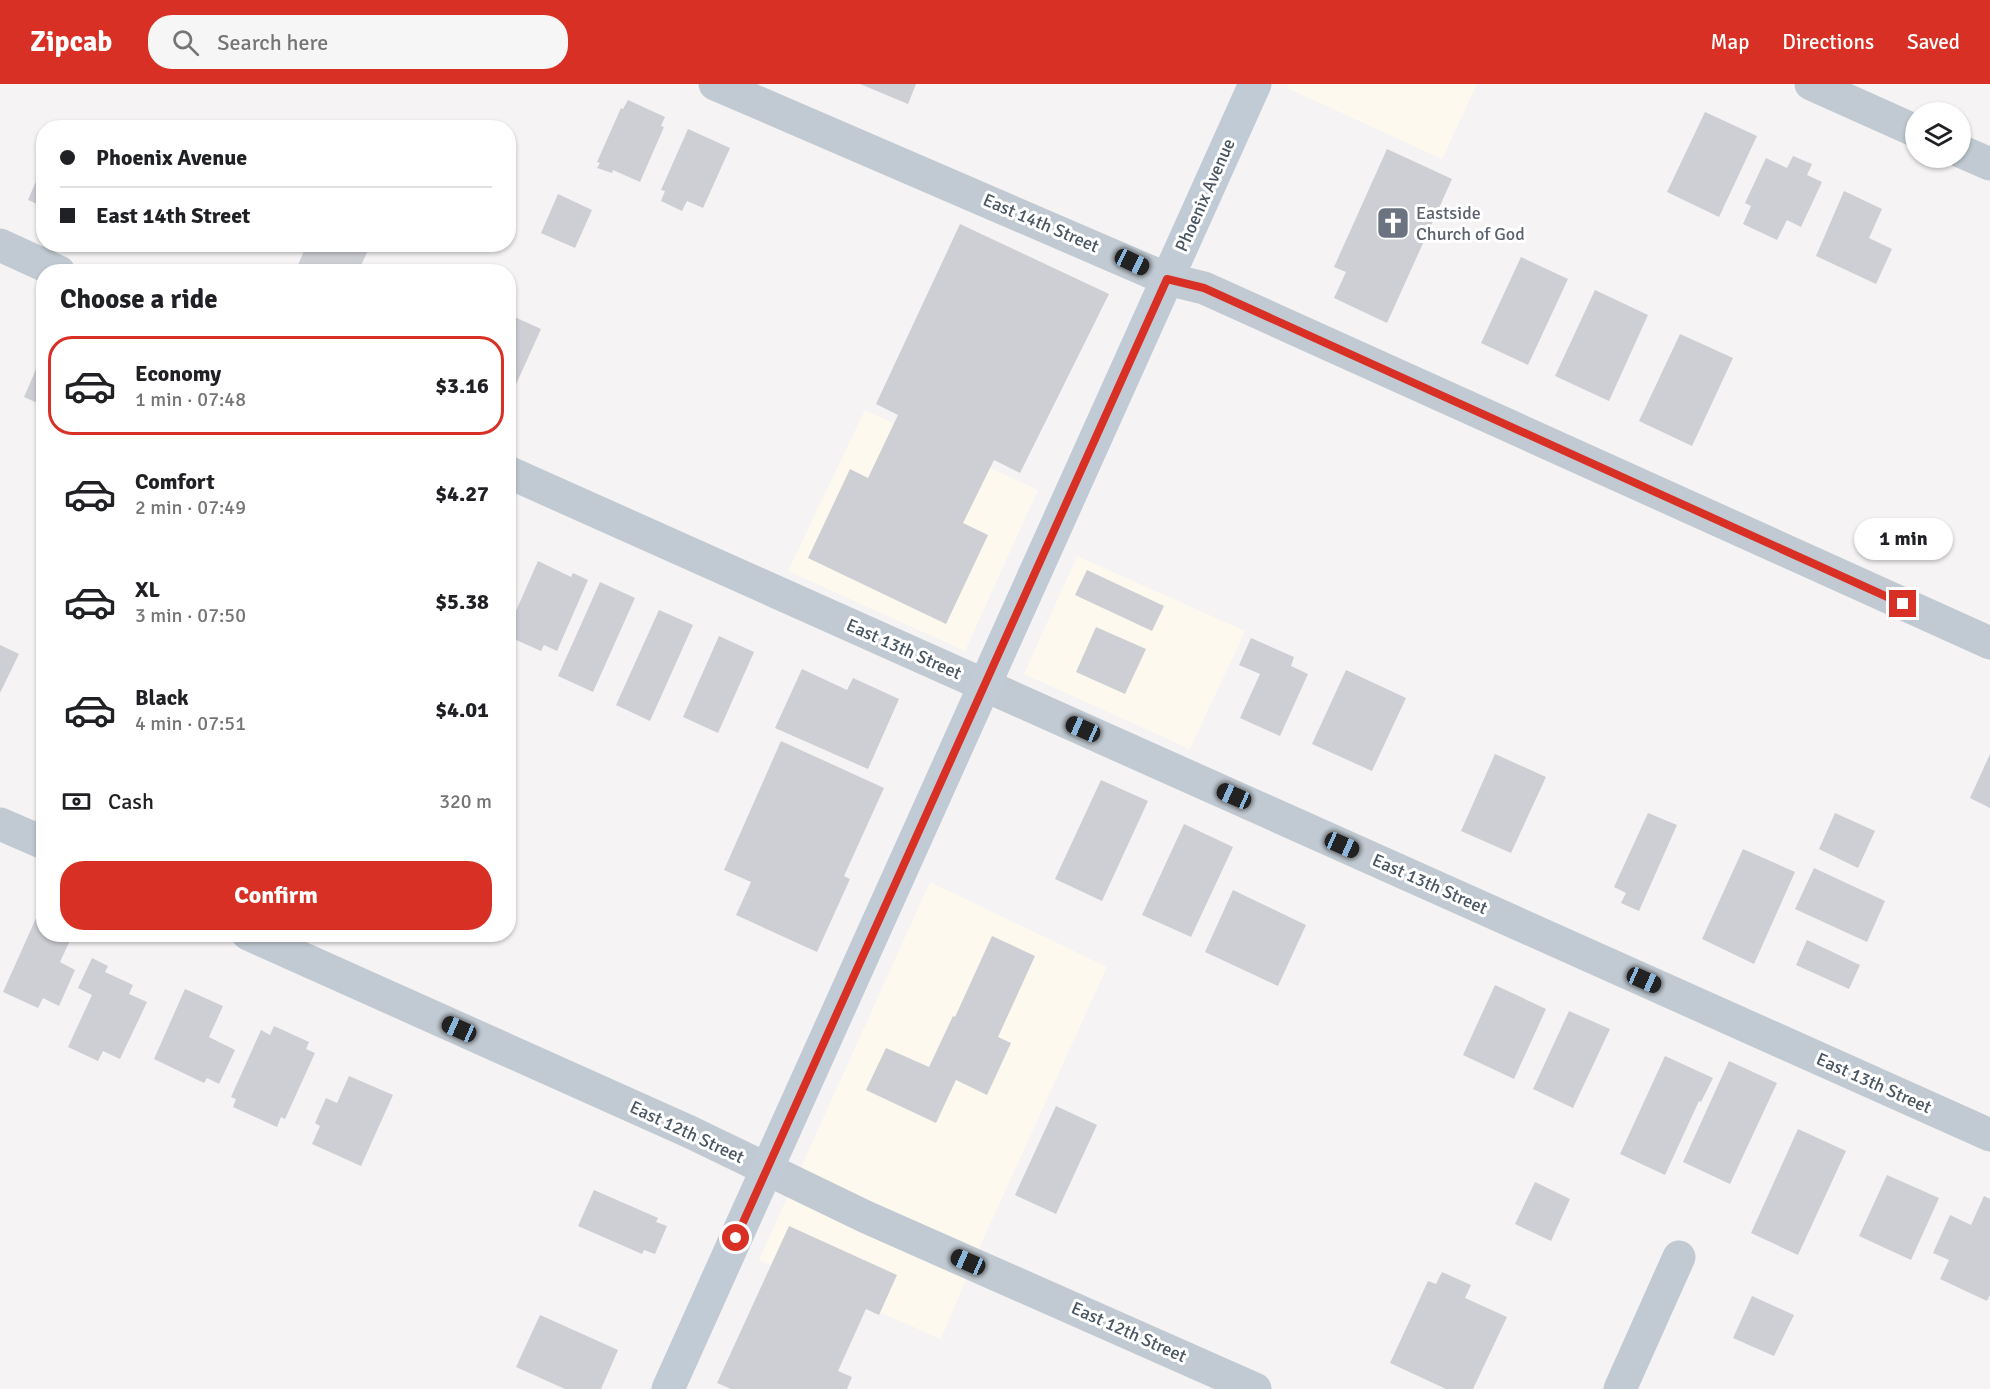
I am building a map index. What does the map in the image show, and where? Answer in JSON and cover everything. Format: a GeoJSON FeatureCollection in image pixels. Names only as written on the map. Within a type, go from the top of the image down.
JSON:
{"type":"FeatureCollection","features":[{"type":"Feature","properties":{"kind":"street","name":"East 14th Street"},"geometry":{"type":"LineString","coordinates":[[715,84],[1167,279],[1204,288],[1990,643]]}},
{"type":"Feature","properties":{"kind":"street","name":"Phoenix Avenue"},"geometry":{"type":"LineString","coordinates":[[668,1389],[1255,84]]}},
{"type":"Feature","properties":{"kind":"street"},"geometry":{"type":"LineString","coordinates":[[1811,84],[1905,125]]}},
{"type":"Feature","properties":{"kind":"street"},"geometry":{"type":"LineString","coordinates":[[1971,156],[1990,164]]}},
{"type":"Feature","properties":{"kind":"street"},"geometry":{"type":"LineString","coordinates":[[0,245],[42,264]]}},
{"type":"Feature","properties":{"kind":"street","name":"East 13th Street"},"geometry":{"type":"LineString","coordinates":[[516,476],[1990,1135]]}},
{"type":"Feature","properties":{"kind":"street"},"geometry":{"type":"LineString","coordinates":[[0,824],[36,840]]}},
{"type":"Feature","properties":{"kind":"street","name":"East 12th Street"},"geometry":{"type":"LineString","coordinates":[[266,942],[690,1132],[866,1217],[1256,1389]]}},
{"type":"Feature","properties":{"kind":"street"},"geometry":{"type":"LineString","coordinates":[[1620,1389],[1679,1257]]}},
{"type":"Feature","properties":{"kind":"shaded area"},"geometry":{"type":"Polygon","coordinates":[[[1289,84],[1477,84],[1442,159],[1287,88],[1289,84]]]}},
{"type":"Feature","properties":{"kind":"shaded area"},"geometry":{"type":"Polygon","coordinates":[[[865,410],[1038,490],[965,651],[788,571],[865,410]]]}},
{"type":"Feature","properties":{"kind":"shaded area"},"geometry":{"type":"Polygon","coordinates":[[[1077,556],[1245,631],[1190,749],[1024,674],[1077,556]]]}},
{"type":"Feature","properties":{"kind":"shaded area"},"geometry":{"type":"Polygon","coordinates":[[[930,882],[1107,967],[982,1242],[941,1339],[759,1260],[930,882]]]}},
{"type":"Feature","properties":{"kind":"building"},"geometry":{"type":"Polygon","coordinates":[[[860,84],[916,84],[908,104],[860,84]]]}},
{"type":"Feature","properties":{"kind":"building"},"geometry":{"type":"Polygon","coordinates":[[[628,100],[665,117],[661,126],[664,127],[640,182],[613,170],[612,173],[597,168],[600,163],[597,162],[621,108],[623,109],[628,100]]]}},
{"type":"Feature","properties":{"kind":"building"},"geometry":{"type":"Polygon","coordinates":[[[1705,112],[1757,136],[1719,217],[1667,192],[1705,112]]]}},
{"type":"Feature","properties":{"kind":"building"},"geometry":{"type":"Polygon","coordinates":[[[688,129],[730,148],[703,208],[687,201],[682,211],[661,201],[665,191],[661,190],[688,129]]]}},
{"type":"Feature","properties":{"kind":"building","name":"Eastside Church of God"},"geometry":{"type":"Polygon","coordinates":[[[1387,149],[1452,179],[1387,323],[1334,298],[1346,272],[1334,267],[1387,149]]]}},
{"type":"Feature","properties":{"kind":"building"},"geometry":{"type":"Polygon","coordinates":[[[1793,156],[1812,164],[1807,175],[1822,182],[1801,227],[1787,220],[1777,240],[1743,224],[1751,206],[1745,203],[1766,158],[1787,168],[1793,156]]]}},
{"type":"Feature","properties":{"kind":"building"},"geometry":{"type":"Polygon","coordinates":[[[36,181],[36,204],[28,200],[36,181]]]}},
{"type":"Feature","properties":{"kind":"building"},"geometry":{"type":"Polygon","coordinates":[[[1844,191],[1882,209],[1869,238],[1892,249],[1876,284],[1816,256],[1844,191]]]}},
{"type":"Feature","properties":{"kind":"building"},"geometry":{"type":"Polygon","coordinates":[[[558,194],[592,210],[575,248],[541,233],[558,194]]]}},
{"type":"Feature","properties":{"kind":"building"},"geometry":{"type":"Polygon","coordinates":[[[960,224],[1109,294],[1020,473],[994,460],[963,523],[988,535],[946,624],[808,558],[850,469],[868,478],[898,415],[876,404],[960,224]]]}},
{"type":"Feature","properties":{"kind":"building"},"geometry":{"type":"Polygon","coordinates":[[[304,252],[367,252],[362,264],[298,264],[304,252]]]}},
{"type":"Feature","properties":{"kind":"building"},"geometry":{"type":"Polygon","coordinates":[[[1521,257],[1568,279],[1528,365],[1481,343],[1521,257]]]}},
{"type":"Feature","properties":{"kind":"building"},"geometry":{"type":"Polygon","coordinates":[[[1595,290],[1648,315],[1609,401],[1555,376],[1595,290]]]}},
{"type":"Feature","properties":{"kind":"building"},"geometry":{"type":"Polygon","coordinates":[[[516,318],[541,329],[516,384],[516,318]]]}},
{"type":"Feature","properties":{"kind":"building"},"geometry":{"type":"Polygon","coordinates":[[[1680,334],[1733,358],[1692,446],[1639,421],[1680,334]]]}},
{"type":"Feature","properties":{"kind":"building"},"geometry":{"type":"Polygon","coordinates":[[[36,369],[36,402],[24,397],[36,369]]]}},
{"type":"Feature","properties":{"kind":"building"},"geometry":{"type":"Polygon","coordinates":[[[538,561],[571,577],[573,573],[588,580],[557,651],[544,645],[541,651],[516,640],[516,611],[538,561]]]}},
{"type":"Feature","properties":{"kind":"building"},"geometry":{"type":"Polygon","coordinates":[[[1087,570],[1164,606],[1152,631],[1075,595],[1087,570]]]}},
{"type":"Feature","properties":{"kind":"building"},"geometry":{"type":"Polygon","coordinates":[[[600,582],[635,598],[593,692],[558,676],[600,582]]]}},
{"type":"Feature","properties":{"kind":"building"},"geometry":{"type":"Polygon","coordinates":[[[659,610],[693,625],[650,721],[616,705],[659,610]]]}},
{"type":"Feature","properties":{"kind":"building"},"geometry":{"type":"Polygon","coordinates":[[[1096,627],[1146,649],[1125,694],[1076,672],[1096,627]]]}},
{"type":"Feature","properties":{"kind":"building"},"geometry":{"type":"Polygon","coordinates":[[[719,636],[754,652],[718,733],[683,717],[719,636]]]}},
{"type":"Feature","properties":{"kind":"building"},"geometry":{"type":"Polygon","coordinates":[[[1251,638],[1294,657],[1291,666],[1308,674],[1280,736],[1240,718],[1260,674],[1239,665],[1251,638]]]}},
{"type":"Feature","properties":{"kind":"building"},"geometry":{"type":"Polygon","coordinates":[[[0,645],[19,654],[0,693],[0,645]]]}},
{"type":"Feature","properties":{"kind":"building"},"geometry":{"type":"Polygon","coordinates":[[[802,669],[847,690],[853,678],[899,699],[868,769],[775,728],[802,669]]]}},
{"type":"Feature","properties":{"kind":"building"},"geometry":{"type":"Polygon","coordinates":[[[1346,670],[1406,698],[1372,771],[1312,744],[1346,670]]]}},
{"type":"Feature","properties":{"kind":"building"},"geometry":{"type":"Polygon","coordinates":[[[781,741],[884,788],[844,876],[850,879],[817,952],[736,915],[751,882],[724,870],[781,741]]]}},
{"type":"Feature","properties":{"kind":"building"},"geometry":{"type":"Polygon","coordinates":[[[1495,754],[1546,777],[1511,853],[1461,831],[1495,754]]]}},
{"type":"Feature","properties":{"kind":"building"},"geometry":{"type":"Polygon","coordinates":[[[1990,754],[1990,808],[1970,798],[1990,754]]]}},
{"type":"Feature","properties":{"kind":"building"},"geometry":{"type":"Polygon","coordinates":[[[1101,780],[1148,801],[1102,901],[1055,879],[1101,780]]]}},
{"type":"Feature","properties":{"kind":"building"},"geometry":{"type":"Polygon","coordinates":[[[1648,813],[1677,825],[1639,911],[1621,903],[1626,893],[1614,887],[1648,813]]]}},
{"type":"Feature","properties":{"kind":"building"},"geometry":{"type":"Polygon","coordinates":[[[1835,813],[1875,831],[1858,868],[1819,849],[1835,813]]]}},
{"type":"Feature","properties":{"kind":"building"},"geometry":{"type":"Polygon","coordinates":[[[1184,824],[1233,847],[1191,937],[1142,915],[1184,824]]]}},
{"type":"Feature","properties":{"kind":"building"},"geometry":{"type":"Polygon","coordinates":[[[1743,849],[1795,872],[1754,964],[1702,939],[1743,849]]]}},
{"type":"Feature","properties":{"kind":"building"},"geometry":{"type":"Polygon","coordinates":[[[1814,868],[1885,901],[1867,942],[1795,909],[1814,868]]]}},
{"type":"Feature","properties":{"kind":"building"},"geometry":{"type":"Polygon","coordinates":[[[1233,890],[1306,925],[1278,986],[1205,952],[1233,890]]]}},
{"type":"Feature","properties":{"kind":"building"},"geometry":{"type":"Polygon","coordinates":[[[36,918],[36,942],[69,942],[60,962],[75,970],[59,1006],[43,998],[38,1008],[3,992],[36,918]]]}},
{"type":"Feature","properties":{"kind":"building"},"geometry":{"type":"Polygon","coordinates":[[[992,936],[1035,956],[998,1037],[1011,1043],[987,1095],[956,1080],[936,1123],[866,1090],[886,1048],[929,1067],[992,936]]]}},
{"type":"Feature","properties":{"kind":"building"},"geometry":{"type":"Polygon","coordinates":[[[1807,940],[1860,965],[1849,989],[1796,965],[1807,940]]]}},
{"type":"Feature","properties":{"kind":"building"},"geometry":{"type":"Polygon","coordinates":[[[92,958],[108,966],[105,972],[133,985],[129,994],[147,1002],[120,1059],[103,1051],[98,1061],[68,1047],[92,995],[78,988],[92,958]]]}},
{"type":"Feature","properties":{"kind":"building"},"geometry":{"type":"Polygon","coordinates":[[[1495,985],[1546,1009],[1514,1079],[1463,1055],[1495,985]]]}},
{"type":"Feature","properties":{"kind":"building"},"geometry":{"type":"Polygon","coordinates":[[[185,989],[223,1006],[209,1037],[235,1050],[219,1084],[207,1078],[204,1083],[154,1059],[185,989]]]}},
{"type":"Feature","properties":{"kind":"building"},"geometry":{"type":"Polygon","coordinates":[[[1569,1011],[1610,1029],[1573,1108],[1533,1089],[1569,1011]]]}},
{"type":"Feature","properties":{"kind":"building"},"geometry":{"type":"Polygon","coordinates":[[[274,1026],[309,1042],[306,1049],[315,1053],[285,1119],[281,1117],[277,1127],[233,1107],[236,1099],[231,1097],[261,1030],[270,1035],[274,1026]]]}},
{"type":"Feature","properties":{"kind":"building"},"geometry":{"type":"Polygon","coordinates":[[[1665,1056],[1713,1078],[1701,1102],[1699,1101],[1665,1175],[1620,1154],[1665,1056]]]}},
{"type":"Feature","properties":{"kind":"building"},"geometry":{"type":"Polygon","coordinates":[[[1729,1061],[1777,1083],[1730,1184],[1683,1162],[1729,1061]]]}},
{"type":"Feature","properties":{"kind":"building"},"geometry":{"type":"Polygon","coordinates":[[[349,1076],[393,1095],[361,1166],[312,1144],[320,1126],[315,1123],[326,1098],[337,1103],[349,1076]]]}},
{"type":"Feature","properties":{"kind":"building"},"geometry":{"type":"Polygon","coordinates":[[[1056,1106],[1097,1125],[1056,1214],[1015,1195],[1056,1106]]]}},
{"type":"Feature","properties":{"kind":"building"},"geometry":{"type":"Polygon","coordinates":[[[1798,1129],[1846,1151],[1798,1255],[1751,1233],[1798,1129]]]}},
{"type":"Feature","properties":{"kind":"building"},"geometry":{"type":"Polygon","coordinates":[[[1887,1175],[1939,1198],[1911,1260],[1859,1236],[1887,1175]]]}},
{"type":"Feature","properties":{"kind":"building"},"geometry":{"type":"Polygon","coordinates":[[[1535,1182],[1570,1199],[1551,1241],[1515,1224],[1535,1182]]]}},
{"type":"Feature","properties":{"kind":"building"},"geometry":{"type":"Polygon","coordinates":[[[594,1190],[658,1218],[656,1222],[667,1226],[655,1254],[644,1250],[642,1254],[578,1226],[594,1190]]]}},
{"type":"Feature","properties":{"kind":"building"},"geometry":{"type":"Polygon","coordinates":[[[1984,1196],[1990,1199],[1990,1295],[1987,1301],[1940,1279],[1949,1260],[1933,1253],[1950,1215],[1971,1225],[1984,1196]]]}},
{"type":"Feature","properties":{"kind":"building"},"geometry":{"type":"Polygon","coordinates":[[[789,1226],[897,1275],[879,1315],[866,1309],[838,1371],[852,1377],[847,1389],[731,1389],[717,1383],[789,1226]]]}},
{"type":"Feature","properties":{"kind":"building"},"geometry":{"type":"Polygon","coordinates":[[[1442,1272],[1471,1285],[1465,1298],[1507,1317],[1473,1389],[1446,1389],[1390,1363],[1428,1281],[1436,1284],[1442,1272]]]}},
{"type":"Feature","properties":{"kind":"building"},"geometry":{"type":"Polygon","coordinates":[[[1752,1296],[1794,1315],[1774,1356],[1733,1338],[1752,1296]]]}},
{"type":"Feature","properties":{"kind":"building"},"geometry":{"type":"Polygon","coordinates":[[[540,1315],[618,1350],[601,1389],[565,1389],[516,1367],[540,1315]]]}},
{"type":"Feature","properties":{"kind":"place","name":"Eastside Church of God"},"geometry":{"type":"Point","coordinates":[1393,223]}},
{"type":"Feature","properties":{"kind":"route"},"geometry":{"type":"LineString","coordinates":[[736,1238],[1167,279],[1204,288],[1903,604]]}}]}
